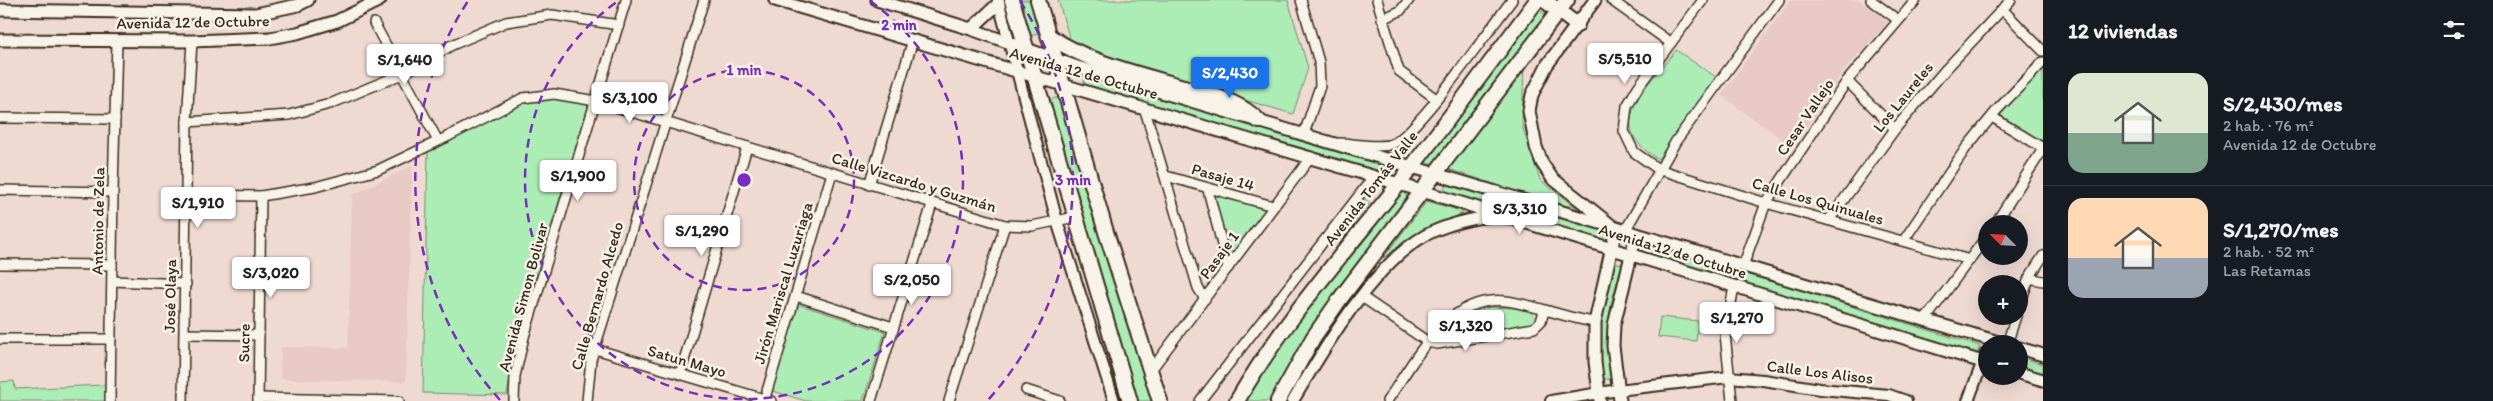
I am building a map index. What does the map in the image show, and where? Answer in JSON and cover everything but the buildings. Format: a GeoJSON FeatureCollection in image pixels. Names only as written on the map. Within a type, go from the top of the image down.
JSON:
{"type":"FeatureCollection","features":[{"type":"Feature","properties":{"kind":"main road","name":"Avenida 12 de Octubre"},"geometry":{"type":"LineString","coordinates":[[0,10],[256,14],[298,5],[308,0]]}},
{"type":"Feature","properties":{"kind":"main road","name":"Avenida 12 de Octubre"},"geometry":{"type":"LineString","coordinates":[[0,40],[248,40],[297,33],[337,21],[380,0]]}},
{"type":"Feature","properties":{"kind":"main road","name":"Avenida 12 de Octubre"},"geometry":{"type":"LineString","coordinates":[[775,0],[1311,157],[1734,287],[1978,357]]}},
{"type":"Feature","properties":{"kind":"main road","name":"Avenida 12 de Octubre"},"geometry":{"type":"LineString","coordinates":[[877,0],[972,28],[1056,60],[1925,320],[1978,338]]}},
{"type":"Feature","properties":{"kind":"main road"},"geometry":{"type":"LineString","coordinates":[[1038,0],[1106,232],[1160,401]]}},
{"type":"Feature","properties":{"kind":"main road","name":"Avenida Tomás Valle"},"geometry":{"type":"LineString","coordinates":[[1237,401],[1293,316],[1398,184],[1537,0]]}},
{"type":"Feature","properties":{"kind":"main road"},"geometry":{"type":"LineString","coordinates":[[1544,0],[1563,6],[1577,25]]}},
{"type":"Feature","properties":{"kind":"main road"},"geometry":{"type":"LineString","coordinates":[[1595,0],[1538,79],[1529,111],[1542,163],[1552,178],[1626,232],[1631,255],[1614,325],[1613,346],[1619,396]]}},
{"type":"Feature","properties":{"kind":"main road"},"geometry":{"type":"LineString","coordinates":[[972,28],[1003,1],[1028,50],[1130,401]]}},
{"type":"Feature","properties":{"kind":"main road"},"geometry":{"type":"LineString","coordinates":[[1278,401],[1314,338],[1340,300],[1563,6]]}},
{"type":"Feature","properties":{"kind":"main road"},"geometry":{"type":"LineString","coordinates":[[1049,36],[1074,52],[1110,66],[1239,104],[1259,121]]}},
{"type":"Feature","properties":{"kind":"main road"},"geometry":{"type":"LineString","coordinates":[[1500,215],[1506,196]]}},
{"type":"Feature","properties":{"kind":"main road"},"geometry":{"type":"LineString","coordinates":[[1600,397],[1595,362],[1595,322],[1611,249],[1626,232]]}},
{"type":"Feature","properties":{"kind":"main road"},"geometry":{"type":"LineString","coordinates":[[2028,351],[2043,355]]}},
{"type":"Feature","properties":{"kind":"main road"},"geometry":{"type":"LineString","coordinates":[[2028,376],[2043,380]]}},
{"type":"Feature","properties":{"kind":"street","name":"Avenida Simon Bolivar"},"geometry":{"type":"LineString","coordinates":[[514,401],[515,376],[524,337],[626,0]]}},
{"type":"Feature","properties":{"kind":"street","name":"Calle Bernardo Alcedo"},"geometry":{"type":"LineString","coordinates":[[587,401],[588,374],[595,349],[704,0]]}},
{"type":"Feature","properties":{"kind":"street"},"geometry":{"type":"LineString","coordinates":[[1300,0],[1319,62],[1320,86],[1304,134]]}},
{"type":"Feature","properties":{"kind":"street"},"geometry":{"type":"LineString","coordinates":[[1377,0],[1399,71],[1436,99]]}},
{"type":"Feature","properties":{"kind":"street"},"geometry":{"type":"LineString","coordinates":[[1382,19],[1400,11],[1409,0]]}},
{"type":"Feature","properties":{"kind":"street","name":"Avenida Tomás Valle"},"geometry":{"type":"LineString","coordinates":[[1330,142],[1387,146],[1407,135],[1512,0]]}},
{"type":"Feature","properties":{"kind":"street"},"geometry":{"type":"LineString","coordinates":[[1611,0],[1671,43]]}},
{"type":"Feature","properties":{"kind":"street","name":"Calle Los Quinuales"},"geometry":{"type":"LineString","coordinates":[[1703,0],[1632,95],[1624,119],[1628,142],[1642,160],[1658,169],[1766,203],[1904,240],[1970,260]]}},
{"type":"Feature","properties":{"kind":"street"},"geometry":{"type":"LineString","coordinates":[[1626,232],[1658,169],[1676,141],[1779,0]]}},
{"type":"Feature","properties":{"kind":"street"},"geometry":{"type":"LineString","coordinates":[[1871,0],[1898,20]]}},
{"type":"Feature","properties":{"kind":"street","name":"Cesar Vallejo"},"geometry":{"type":"LineString","coordinates":[[1743,266],[1766,203],[1847,81],[1916,0]]}},
{"type":"Feature","properties":{"kind":"street","name":"Los Laureles"},"geometry":{"type":"LineString","coordinates":[[1828,220],[1895,129],[1946,68],[2010,0]]}},
{"type":"Feature","properties":{"kind":"street"},"geometry":{"type":"LineString","coordinates":[[1003,1],[1016,70],[1057,221],[1114,401]]}},
{"type":"Feature","properties":{"kind":"street"},"geometry":{"type":"LineString","coordinates":[[2002,9],[2043,51]]}},
{"type":"Feature","properties":{"kind":"street"},"geometry":{"type":"LineString","coordinates":[[187,122],[289,115],[345,98],[402,74],[446,48],[506,22],[552,15],[619,25]]}},
{"type":"Feature","properties":{"kind":"street"},"geometry":{"type":"LineString","coordinates":[[374,23],[438,141]]}},
{"type":"Feature","properties":{"kind":"street"},"geometry":{"type":"LineString","coordinates":[[869,185],[913,40]]}},
{"type":"Feature","properties":{"kind":"street","name":"Antonio de Zela"},"geometry":{"type":"LineString","coordinates":[[110,401],[113,192],[118,41]]}},
{"type":"Feature","properties":{"kind":"street","name":"José Olaya"},"geometry":{"type":"LineString","coordinates":[[183,401],[187,122],[192,41]]}},
{"type":"Feature","properties":{"kind":"street"},"geometry":{"type":"LineString","coordinates":[[1904,240],[1966,148],[2043,62]]}},
{"type":"Feature","properties":{"kind":"street"},"geometry":{"type":"LineString","coordinates":[[1847,81],[1895,129]]}},
{"type":"Feature","properties":{"kind":"street","name":"Calle Vizcardo y Guzmán"},"geometry":{"type":"LineString","coordinates":[[187,195],[261,196],[315,187],[378,170],[523,98],[554,94],[596,101],[1005,225],[1032,226],[1075,217]]}},
{"type":"Feature","properties":{"kind":"street"},"geometry":{"type":"LineString","coordinates":[[1144,108],[1166,176],[1198,288],[1205,299]]}},
{"type":"Feature","properties":{"kind":"street"},"geometry":{"type":"LineString","coordinates":[[1992,117],[2043,149],[2001,215]]}},
{"type":"Feature","properties":{"kind":"street"},"geometry":{"type":"LineString","coordinates":[[0,118],[115,119]]}},
{"type":"Feature","properties":{"kind":"street"},"geometry":{"type":"LineString","coordinates":[[680,374],[747,147]]}},
{"type":"Feature","properties":{"kind":"street","name":"Pasaje 1"},"geometry":{"type":"LineString","coordinates":[[1151,370],[1311,157]]}},
{"type":"Feature","properties":{"kind":"street","name":"Jirón Mariscal Luzuriaga"},"geometry":{"type":"LineString","coordinates":[[767,400],[832,174]]}},
{"type":"Feature","properties":{"kind":"street","name":"Pasaje 14"},"geometry":{"type":"LineString","coordinates":[[1166,176],[1208,190],[1273,206]]}},
{"type":"Feature","properties":{"kind":"street"},"geometry":{"type":"LineString","coordinates":[[1200,401],[1374,176]]}},
{"type":"Feature","properties":{"kind":"street"},"geometry":{"type":"LineString","coordinates":[[0,190],[113,192]]}},
{"type":"Feature","properties":{"kind":"street"},"geometry":{"type":"LineString","coordinates":[[1208,190],[1228,268]]}},
{"type":"Feature","properties":{"kind":"street","name":"Sucre"},"geometry":{"type":"LineString","coordinates":[[258,400],[261,196]]}},
{"type":"Feature","properties":{"kind":"street"},"geometry":{"type":"LineString","coordinates":[[871,401],[932,204]]}},
{"type":"Feature","properties":{"kind":"street"},"geometry":{"type":"LineString","coordinates":[[1293,401],[1331,338],[1398,254],[1425,236],[1468,219],[1500,215]]}},
{"type":"Feature","properties":{"kind":"street"},"geometry":{"type":"LineString","coordinates":[[949,401],[1005,225]]}},
{"type":"Feature","properties":{"kind":"street"},"geometry":{"type":"LineString","coordinates":[[1925,320],[1978,248]]}},
{"type":"Feature","properties":{"kind":"street"},"geometry":{"type":"LineString","coordinates":[[2028,281],[2043,256]]}},
{"type":"Feature","properties":{"kind":"street"},"geometry":{"type":"LineString","coordinates":[[0,264],[112,265]]}},
{"type":"Feature","properties":{"kind":"street"},"geometry":{"type":"LineString","coordinates":[[2029,278],[2043,281]]}},
{"type":"Feature","properties":{"kind":"street"},"geometry":{"type":"LineString","coordinates":[[112,282],[186,284]]}},
{"type":"Feature","properties":{"kind":"street"},"geometry":{"type":"LineString","coordinates":[[1732,401],[1725,334],[1734,287]]}},
{"type":"Feature","properties":{"kind":"street"},"geometry":{"type":"LineString","coordinates":[[796,296],[893,327]]}},
{"type":"Feature","properties":{"kind":"street"},"geometry":{"type":"LineString","coordinates":[[1362,297],[1428,342],[1437,344],[1477,339],[1534,328],[1541,321],[1544,312]]}},
{"type":"Feature","properties":{"kind":"street"},"geometry":{"type":"LineString","coordinates":[[1387,401],[1428,342],[1452,316],[1475,304],[1504,301],[1544,312],[1595,322]]}},
{"type":"Feature","properties":{"kind":"street"},"geometry":{"type":"LineString","coordinates":[[185,334],[259,335]]}},
{"type":"Feature","properties":{"kind":"street"},"geometry":{"type":"LineString","coordinates":[[0,339],[111,339]]}},
{"type":"Feature","properties":{"kind":"street","name":"Satun Mayo"},"geometry":{"type":"LineString","coordinates":[[595,349],[767,400]]}},
{"type":"Feature","properties":{"kind":"street"},"geometry":{"type":"LineString","coordinates":[[1968,401],[1978,376]]}},
{"type":"Feature","properties":{"kind":"street","name":"Calle Los Alisos"},"geometry":{"type":"LineString","coordinates":[[1551,401],[1619,396],[1729,377],[1820,389],[1888,394],[1906,401]]}},
{"type":"Feature","properties":{"kind":"street"},"geometry":{"type":"LineString","coordinates":[[1156,387],[1167,401]]}},
{"type":"Feature","properties":{"kind":"street"},"geometry":{"type":"LineString","coordinates":[[1026,390],[1060,401]]}},
{"type":"Feature","properties":{"kind":"street"},"geometry":{"type":"LineString","coordinates":[[258,400],[399,401]]}},
{"type":"Feature","properties":{"kind":"shaded area"},"geometry":{"type":"Polygon","coordinates":[[[1791,0],[1859,0],[1888,22],[1840,75],[1793,148],[1721,95],[1791,0]]]}},
{"type":"Feature","properties":{"kind":"shaded area"},"geometry":{"type":"Polygon","coordinates":[[[412,166],[406,382],[280,379],[281,347],[348,348],[352,195],[412,166]]]}},
{"type":"Feature","properties":{"kind":"green space"},"geometry":{"type":"Polygon","coordinates":[[[1017,0],[1031,0],[1041,31],[1028,38],[1017,0]]]}},
{"type":"Feature","properties":{"kind":"green space"},"geometry":{"type":"Polygon","coordinates":[[[1058,0],[1288,0],[1308,68],[1293,114],[1073,50],[1058,0]]]}},
{"type":"Feature","properties":{"kind":"green space"},"geometry":{"type":"Polygon","coordinates":[[[1538,10],[1545,14],[1545,17],[1434,162],[1429,164],[1422,160],[1533,12],[1538,10]]]}},
{"type":"Feature","properties":{"kind":"green space"},"geometry":{"type":"Polygon","coordinates":[[[1676,50],[1716,77],[1658,159],[1641,146],[1632,133],[1631,119],[1635,105],[1643,91],[1676,50]]]}},
{"type":"Feature","properties":{"kind":"green space"},"geometry":{"type":"Polygon","coordinates":[[[1524,65],[1522,126],[1540,180],[1583,213],[1448,169],[1524,65]]]}},
{"type":"Feature","properties":{"kind":"green space"},"geometry":{"type":"Polygon","coordinates":[[[2043,69],[2043,140],[2042,141],[2000,115],[2043,69]]]}},
{"type":"Feature","properties":{"kind":"green space"},"geometry":{"type":"Polygon","coordinates":[[[1085,73],[1387,165],[1382,175],[1084,84],[1085,73]]]}},
{"type":"Feature","properties":{"kind":"green space"},"geometry":{"type":"Polygon","coordinates":[[[560,95],[590,101],[518,334],[507,395],[423,393],[428,148],[529,98],[560,95]]]}},
{"type":"Feature","properties":{"kind":"green space"},"geometry":{"type":"Polygon","coordinates":[[[1060,97],[1151,401],[1138,401],[1047,100],[1060,97]]]}},
{"type":"Feature","properties":{"kind":"green space"},"geometry":{"type":"Polygon","coordinates":[[[1446,183],[1492,197],[1488,206],[1443,192],[1446,183]]]}},
{"type":"Feature","properties":{"kind":"green space"},"geometry":{"type":"Polygon","coordinates":[[[1401,190],[1408,197],[1406,202],[1271,401],[1242,401],[1300,313],[1401,190]]]}},
{"type":"Feature","properties":{"kind":"green space"},"geometry":{"type":"Polygon","coordinates":[[[1220,194],[1263,207],[1266,211],[1233,252],[1227,250],[1214,196],[1220,194]]]}},
{"type":"Feature","properties":{"kind":"green space"},"geometry":{"type":"Polygon","coordinates":[[[1365,199],[1370,203],[1354,223],[1349,220],[1365,199]]]}},
{"type":"Feature","properties":{"kind":"green space"},"geometry":{"type":"Polygon","coordinates":[[[1427,201],[1464,212],[1383,258],[1427,201]]]}},
{"type":"Feature","properties":{"kind":"green space"},"geometry":{"type":"Polygon","coordinates":[[[1516,204],[1608,232],[1606,242],[1512,213],[1516,204]]]}},
{"type":"Feature","properties":{"kind":"green space"},"geometry":{"type":"Polygon","coordinates":[[[1646,243],[1978,345],[1978,352],[1976,357],[1642,253],[1646,243]]]}},
{"type":"Feature","properties":{"kind":"green space"},"geometry":{"type":"Polygon","coordinates":[[[1611,262],[1622,264],[1611,304],[1607,333],[1612,380],[1599,378],[1599,317],[1611,262]]]}},
{"type":"Feature","properties":{"kind":"green space"},"geometry":{"type":"Polygon","coordinates":[[[797,304],[885,332],[863,401],[806,401],[769,390],[797,304]]]}},
{"type":"Feature","properties":{"kind":"green space"},"geometry":{"type":"Polygon","coordinates":[[[1485,307],[1514,308],[1532,312],[1536,320],[1528,325],[1468,336],[1441,336],[1457,320],[1485,307]]]}},
{"type":"Feature","properties":{"kind":"green space"},"geometry":{"type":"Polygon","coordinates":[[[1660,317],[1698,321],[1696,341],[1658,337],[1660,317]]]}},
{"type":"Feature","properties":{"kind":"green space"},"geometry":{"type":"Polygon","coordinates":[[[2028,360],[2043,364],[2043,378],[2028,373],[2028,360]]]}},
{"type":"Feature","properties":{"kind":"green space"},"geometry":{"type":"Polygon","coordinates":[[[14,381],[15,389],[105,385],[105,401],[0,401],[0,382],[14,381]]]}}]}
